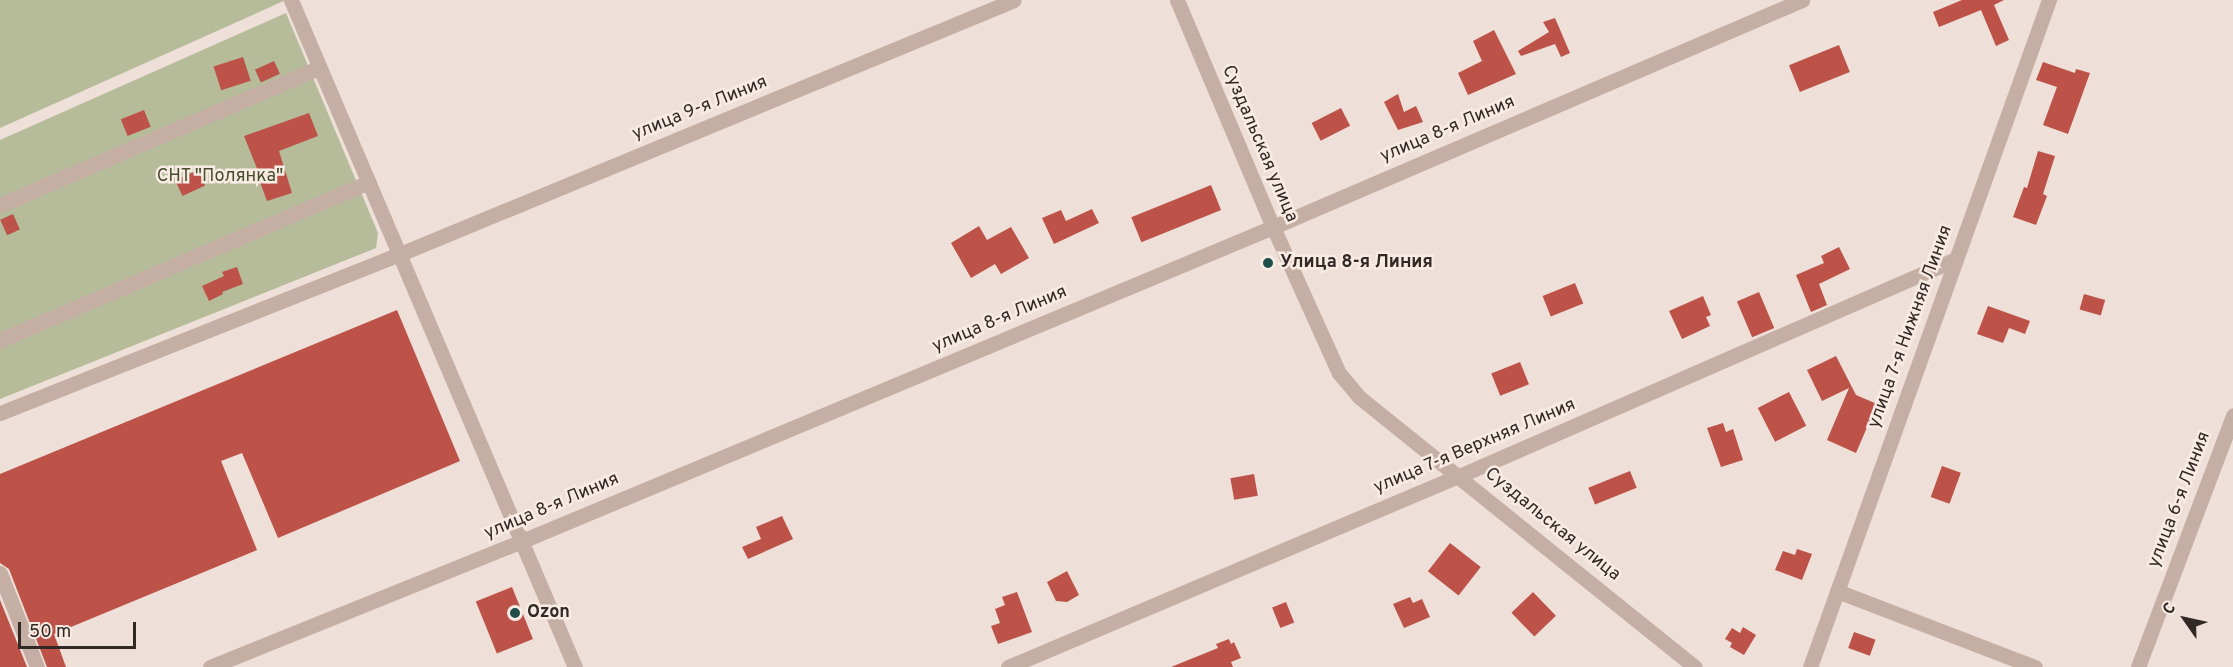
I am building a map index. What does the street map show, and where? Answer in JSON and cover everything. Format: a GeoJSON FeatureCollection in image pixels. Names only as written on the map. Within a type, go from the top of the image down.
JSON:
{"type":"FeatureCollection","features":[{"type":"Feature","properties":{"kind":"street"},"geometry":{"type":"LineString","coordinates":[[291,0],[575,667]]}},
{"type":"Feature","properties":{"kind":"street","name":"улица 9-я Линия"},"geometry":{"type":"LineString","coordinates":[[0,413],[400,254],[1014,0]]}},
{"type":"Feature","properties":{"kind":"street","name":"Суздальская улица"},"geometry":{"type":"LineString","coordinates":[[1177,0],[1273,227],[1339,373],[1359,397],[1695,667]]}},
{"type":"Feature","properties":{"kind":"street","name":"улица 8-я Линия"},"geometry":{"type":"LineString","coordinates":[[210,667],[522,541],[1273,227],[1802,0]]}},
{"type":"Feature","properties":{"kind":"street","name":"улица 7-я Нижняя Линия"},"geometry":{"type":"LineString","coordinates":[[1810,667],[2049,0]]}},
{"type":"Feature","properties":{"kind":"street"},"geometry":{"type":"LineString","coordinates":[[0,205],[320,67]]}},
{"type":"Feature","properties":{"kind":"street"},"geometry":{"type":"LineString","coordinates":[[0,340],[369,182]]}},
{"type":"Feature","properties":{"kind":"street","name":"улица 7-я Верхняя Линия"},"geometry":{"type":"LineString","coordinates":[[1008,667],[1459,476],[1956,259]]}},
{"type":"Feature","properties":{"kind":"street","name":"улица 6-я Линия"},"geometry":{"type":"LineString","coordinates":[[2138,667],[2233,415]]}},
{"type":"Feature","properties":{"kind":"street"},"geometry":{"type":"LineString","coordinates":[[0,573],[37,667]]}},
{"type":"Feature","properties":{"kind":"street"},"geometry":{"type":"LineString","coordinates":[[1837,591],[2035,667]]}},
{"type":"Feature","properties":{"kind":"green space"},"geometry":{"type":"Polygon","coordinates":[[[0,0],[286,0],[0,128],[0,0]]]}},
{"type":"Feature","properties":{"kind":"green space","name":"СНТ \"Полянка\""},"geometry":{"type":"Polygon","coordinates":[[[286,13],[378,233],[376,248],[0,399],[0,140],[286,13]]]}},
{"type":"Feature","properties":{"kind":"building"},"geometry":{"type":"Polygon","coordinates":[[[1962,0],[2004,0],[1994,5],[2009,40],[1996,46],[1981,10],[1939,27],[1933,12],[1962,0]]]}},
{"type":"Feature","properties":{"kind":"building"},"geometry":{"type":"Polygon","coordinates":[[[1555,18],[1570,53],[1561,57],[1555,44],[1521,56],[1518,51],[1549,32],[1543,22],[1555,18]]]}},
{"type":"Feature","properties":{"kind":"building"},"geometry":{"type":"Polygon","coordinates":[[[1494,30],[1516,74],[1468,95],[1458,73],[1482,61],[1473,41],[1494,30]]]}},
{"type":"Feature","properties":{"kind":"building"},"geometry":{"type":"Polygon","coordinates":[[[1839,45],[1850,72],[1800,92],[1789,65],[1839,45]]]}},
{"type":"Feature","properties":{"kind":"building"},"geometry":{"type":"Polygon","coordinates":[[[243,57],[251,81],[221,90],[214,67],[243,57]]]}},
{"type":"Feature","properties":{"kind":"building"},"geometry":{"type":"Polygon","coordinates":[[[274,61],[280,74],[261,83],[255,70],[274,61]]]}},
{"type":"Feature","properties":{"kind":"building"},"geometry":{"type":"Polygon","coordinates":[[[2043,62],[2075,73],[2076,69],[2090,73],[2068,134],[2043,125],[2057,87],[2036,80],[2043,62]]]}},
{"type":"Feature","properties":{"kind":"building"},"geometry":{"type":"Polygon","coordinates":[[[1398,94],[1404,112],[1416,106],[1423,122],[1398,130],[1384,102],[1398,94]]]}},
{"type":"Feature","properties":{"kind":"building"},"geometry":{"type":"Polygon","coordinates":[[[1341,108],[1350,126],[1321,141],[1312,123],[1341,108]]]}},
{"type":"Feature","properties":{"kind":"building"},"geometry":{"type":"Polygon","coordinates":[[[144,110],[151,127],[128,136],[121,119],[144,110]]]}},
{"type":"Feature","properties":{"kind":"building"},"geometry":{"type":"Polygon","coordinates":[[[309,113],[318,136],[279,151],[292,193],[267,201],[244,136],[309,113]]]}},
{"type":"Feature","properties":{"kind":"building"},"geometry":{"type":"Polygon","coordinates":[[[2038,151],[2055,156],[2043,194],[2047,196],[2036,225],[2013,217],[2024,187],[2027,188],[2038,151]]]}},
{"type":"Feature","properties":{"kind":"building"},"geometry":{"type":"Polygon","coordinates":[[[198,170],[205,185],[183,196],[175,181],[198,170]]]}},
{"type":"Feature","properties":{"kind":"building"},"geometry":{"type":"Polygon","coordinates":[[[1211,185],[1221,210],[1141,242],[1131,217],[1211,185]]]}},
{"type":"Feature","properties":{"kind":"building"},"geometry":{"type":"Polygon","coordinates":[[[1092,209],[1099,223],[1054,244],[1042,218],[1061,210],[1066,221],[1092,209]]]}},
{"type":"Feature","properties":{"kind":"building"},"geometry":{"type":"Polygon","coordinates":[[[13,214],[20,230],[7,235],[0,220],[13,214]]]}},
{"type":"Feature","properties":{"kind":"building"},"geometry":{"type":"Polygon","coordinates":[[[979,226],[987,240],[1011,227],[1029,258],[1001,274],[995,264],[971,278],[951,243],[979,226]]]}},
{"type":"Feature","properties":{"kind":"building"},"geometry":{"type":"Polygon","coordinates":[[[1839,247],[1850,269],[1819,284],[1827,305],[1811,312],[1796,275],[1824,263],[1821,256],[1839,247]]]}},
{"type":"Feature","properties":{"kind":"building"},"geometry":{"type":"Polygon","coordinates":[[[237,267],[243,284],[222,292],[223,294],[209,301],[202,286],[224,276],[222,272],[237,267]]]}},
{"type":"Feature","properties":{"kind":"building"},"geometry":{"type":"Polygon","coordinates":[[[1575,283],[1583,303],[1551,317],[1543,296],[1575,283]]]}},
{"type":"Feature","properties":{"kind":"building"},"geometry":{"type":"Polygon","coordinates":[[[1759,292],[1774,328],[1752,337],[1737,301],[1759,292]]]}},
{"type":"Feature","properties":{"kind":"building"},"geometry":{"type":"Polygon","coordinates":[[[2084,294],[2105,300],[2101,315],[2080,309],[2084,294]]]}},
{"type":"Feature","properties":{"kind":"building"},"geometry":{"type":"Polygon","coordinates":[[[1703,296],[1711,315],[1706,317],[1710,326],[1682,339],[1669,311],[1703,296]]]}},
{"type":"Feature","properties":{"kind":"building"},"geometry":{"type":"Polygon","coordinates":[[[1988,306],[2030,321],[2025,334],[2009,328],[2003,343],[1977,334],[1988,306]]]}},
{"type":"Feature","properties":{"kind":"building"},"geometry":{"type":"Polygon","coordinates":[[[397,310],[460,461],[278,538],[242,453],[221,461],[257,550],[54,634],[66,667],[47,667],[9,569],[0,563],[0,474],[397,310]]]}},
{"type":"Feature","properties":{"kind":"building"},"geometry":{"type":"Polygon","coordinates":[[[1836,356],[1856,395],[1877,404],[1856,453],[1827,440],[1849,388],[1822,401],[1807,370],[1836,356]]]}},
{"type":"Feature","properties":{"kind":"building"},"geometry":{"type":"Polygon","coordinates":[[[1520,362],[1529,384],[1500,396],[1491,374],[1520,362]]]}},
{"type":"Feature","properties":{"kind":"building"},"geometry":{"type":"Polygon","coordinates":[[[1789,392],[1806,426],[1775,442],[1758,408],[1789,392]]]}},
{"type":"Feature","properties":{"kind":"building"},"geometry":{"type":"Polygon","coordinates":[[[1723,423],[1726,432],[1733,429],[1743,460],[1721,467],[1707,428],[1723,423]]]}},
{"type":"Feature","properties":{"kind":"building"},"geometry":{"type":"Polygon","coordinates":[[[1942,466],[1961,473],[1950,504],[1931,497],[1942,466]]]}},
{"type":"Feature","properties":{"kind":"building"},"geometry":{"type":"Polygon","coordinates":[[[1630,471],[1637,488],[1595,505],[1588,488],[1630,471]]]}},
{"type":"Feature","properties":{"kind":"building"},"geometry":{"type":"Polygon","coordinates":[[[1254,474],[1258,496],[1234,500],[1230,478],[1254,474]]]}},
{"type":"Feature","properties":{"kind":"building"},"geometry":{"type":"Polygon","coordinates":[[[782,516],[793,539],[748,559],[742,547],[761,539],[756,527],[782,516]]]}},
{"type":"Feature","properties":{"kind":"building"},"geometry":{"type":"Polygon","coordinates":[[[1450,543],[1481,567],[1459,595],[1428,571],[1450,543]]]}},
{"type":"Feature","properties":{"kind":"building"},"geometry":{"type":"Polygon","coordinates":[[[1797,549],[1812,554],[1802,580],[1775,570],[1783,551],[1795,555],[1797,549]]]}},
{"type":"Feature","properties":{"kind":"building"},"geometry":{"type":"Polygon","coordinates":[[[1067,571],[1079,595],[1067,602],[1056,601],[1047,582],[1067,571]]]}},
{"type":"Feature","properties":{"kind":"building"},"geometry":{"type":"Polygon","coordinates":[[[512,587],[533,639],[497,654],[476,602],[512,587]]]}},
{"type":"Feature","properties":{"kind":"building"},"geometry":{"type":"Polygon","coordinates":[[[1017,592],[1032,632],[998,644],[991,626],[1000,623],[995,609],[1005,605],[1002,597],[1017,592]]]}},
{"type":"Feature","properties":{"kind":"building"},"geometry":{"type":"Polygon","coordinates":[[[1533,592],[1556,616],[1534,637],[1511,613],[1533,592]]]}},
{"type":"Feature","properties":{"kind":"building"},"geometry":{"type":"Polygon","coordinates":[[[1410,597],[1413,603],[1422,599],[1430,617],[1404,628],[1393,604],[1410,597]]]}},
{"type":"Feature","properties":{"kind":"building"},"geometry":{"type":"Polygon","coordinates":[[[0,600],[27,667],[0,667],[0,600]]]}},
{"type":"Feature","properties":{"kind":"building"},"geometry":{"type":"Polygon","coordinates":[[[1286,602],[1294,622],[1280,628],[1272,608],[1286,602]]]}},
{"type":"Feature","properties":{"kind":"building"},"geometry":{"type":"Polygon","coordinates":[[[1743,627],[1756,635],[1744,655],[1730,647],[1732,643],[1725,639],[1732,628],[1740,633],[1743,627]]]}},
{"type":"Feature","properties":{"kind":"building"},"geometry":{"type":"Polygon","coordinates":[[[1854,632],[1876,640],[1870,656],[1848,648],[1854,632]]]}},
{"type":"Feature","properties":{"kind":"building"},"geometry":{"type":"Polygon","coordinates":[[[1229,639],[1231,644],[1234,642],[1241,658],[1231,662],[1233,667],[1171,667],[1218,648],[1216,644],[1229,639]]]}},
{"type":"Feature","properties":{"kind":"place","name":"Улица 8-я Линия"},"geometry":{"type":"Point","coordinates":[1268,263]}},
{"type":"Feature","properties":{"kind":"place","name":"Ozon"},"geometry":{"type":"Point","coordinates":[515,613]}}]}
